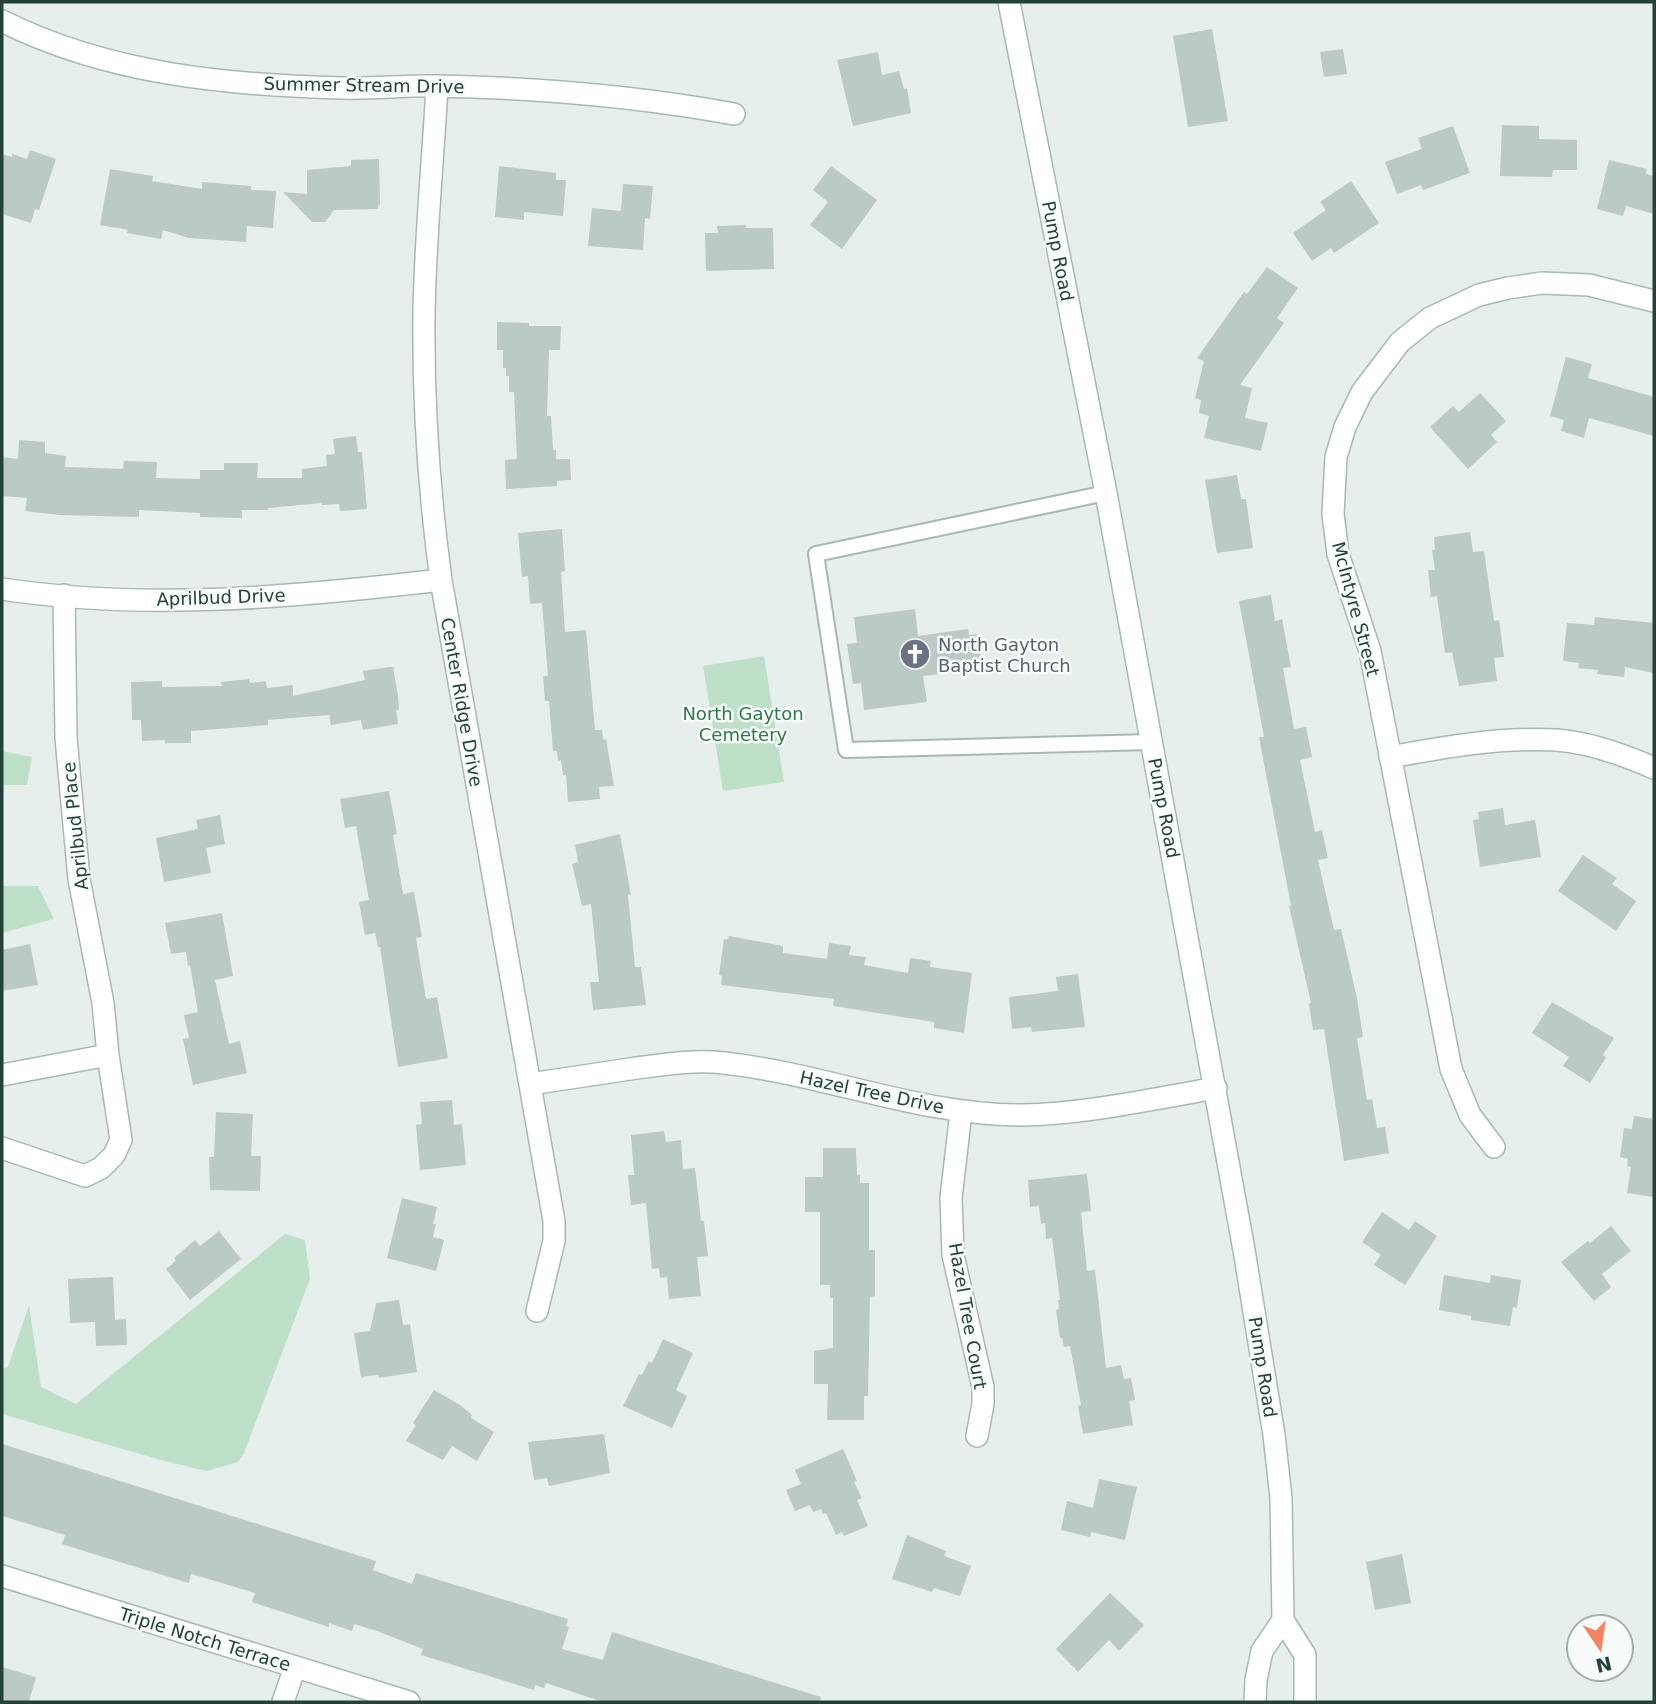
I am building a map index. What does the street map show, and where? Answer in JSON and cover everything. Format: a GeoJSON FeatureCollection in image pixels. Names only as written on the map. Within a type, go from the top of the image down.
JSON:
{"type":"FeatureCollection","features":[{"type":"Feature","properties":{"kind":"street","name":"Pump Road"},"geometry":{"type":"LineString","coordinates":[[1009,2],[1106,493],[1216,1088],[1274,1435],[1281,1498],[1283,1620]]}},
{"type":"Feature","properties":{"kind":"street","name":"Summer Stream Drive"},"geometry":{"type":"LineString","coordinates":[[2,21],[67,49],[161,73],[234,82],[345,88],[437,86],[559,91],[693,106],[734,114]]}},
{"type":"Feature","properties":{"kind":"street","name":"Center Ridge Drive"},"geometry":{"type":"LineString","coordinates":[[437,86],[424,312],[424,382],[431,506],[441,580],[554,1221],[554,1241],[537,1311]]}},
{"type":"Feature","properties":{"kind":"street","name":"McIntyre Street"},"geometry":{"type":"LineString","coordinates":[[1494,1147],[1470,1115],[1451,1069],[1370,651],[1338,554],[1333,514],[1336,457],[1345,427],[1362,392],[1400,342],[1430,318],[1479,295],[1542,283],[1589,285],[1654,301]]}},
{"type":"Feature","properties":{"kind":"street","name":"Aprilbud Drive"},"geometry":{"type":"LineString","coordinates":[[2,589],[115,599],[251,599],[441,580]]}},
{"type":"Feature","properties":{"kind":"street","name":"Aprilbud Place"},"geometry":{"type":"LineString","coordinates":[[2,1148],[85,1176],[101,1168],[114,1155],[121,1140],[103,1003],[78,867],[66,738],[64,595]]}},
{"type":"Feature","properties":{"kind":"street"},"geometry":{"type":"LineString","coordinates":[[1390,757],[1475,742],[1556,740],[1601,749],[1654,768]]}},
{"type":"Feature","properties":{"kind":"street"},"geometry":{"type":"LineString","coordinates":[[2,1075],[108,1055]]}},
{"type":"Feature","properties":{"kind":"street","name":"Hazel Tree Drive"},"geometry":{"type":"LineString","coordinates":[[530,1084],[672,1063],[720,1062],[763,1068],[914,1104],[961,1112],[1021,1115],[1074,1112],[1216,1088]]}},
{"type":"Feature","properties":{"kind":"street","name":"Hazel Tree Court"},"geometry":{"type":"LineString","coordinates":[[961,1112],[951,1198],[954,1255],[983,1387],[977,1436]]}},
{"type":"Feature","properties":{"kind":"street","name":"Triple Notch Terrace"},"geometry":{"type":"LineString","coordinates":[[2,1576],[409,1702]]}},
{"type":"Feature","properties":{"kind":"street"},"geometry":{"type":"LineString","coordinates":[[1255,1702],[1262,1651],[1283,1620],[1305,1655],[1305,1702]]}},
{"type":"Feature","properties":{"kind":"street"},"geometry":{"type":"LineString","coordinates":[[283,1702],[295,1667]]}},
{"type":"Feature","properties":{"kind":"lane"},"geometry":{"type":"LineString","coordinates":[[1106,493],[816,554],[846,750],[1151,742]]}},
{"type":"Feature","properties":{"kind":"green space","name":"North Gayton Cemetery"},"geometry":{"type":"Polygon","coordinates":[[[764,656],[784,782],[723,791],[703,666],[764,656]]]}},
{"type":"Feature","properties":{"kind":"green space"},"geometry":{"type":"Polygon","coordinates":[[[2,751],[32,757],[27,785],[2,785],[2,751]]]}},
{"type":"Feature","properties":{"kind":"green space"},"geometry":{"type":"Polygon","coordinates":[[[2,886],[38,886],[54,919],[2,933],[2,886]]]}},
{"type":"Feature","properties":{"kind":"green space"},"geometry":{"type":"Polygon","coordinates":[[[285,1234],[305,1240],[310,1279],[244,1453],[238,1462],[207,1471],[2,1414],[2,1369],[8,1367],[29,1305],[41,1387],[76,1404],[285,1234]]]}},
{"type":"Feature","properties":{"kind":"building"},"geometry":{"type":"Polygon","coordinates":[[[1212,29],[1228,121],[1188,127],[1173,36],[1212,29]]]}},
{"type":"Feature","properties":{"kind":"building"},"geometry":{"type":"Polygon","coordinates":[[[1343,49],[1347,74],[1324,77],[1320,52],[1343,49]]]}},
{"type":"Feature","properties":{"kind":"building"},"geometry":{"type":"Polygon","coordinates":[[[878,52],[882,75],[899,71],[904,89],[907,88],[911,113],[853,126],[837,60],[878,52]]]}},
{"type":"Feature","properties":{"kind":"building"},"geometry":{"type":"Polygon","coordinates":[[[1502,125],[1539,126],[1539,139],[1577,140],[1577,170],[1553,170],[1552,177],[1500,176],[1502,125]]]}},
{"type":"Feature","properties":{"kind":"building"},"geometry":{"type":"Polygon","coordinates":[[[1453,126],[1470,173],[1423,190],[1421,185],[1397,194],[1385,162],[1422,149],[1418,138],[1453,126]]]}},
{"type":"Feature","properties":{"kind":"building"},"geometry":{"type":"Polygon","coordinates":[[[30,150],[56,159],[39,210],[35,209],[31,223],[2,214],[2,154],[27,159],[30,150]]]}},
{"type":"Feature","properties":{"kind":"building"},"geometry":{"type":"Polygon","coordinates":[[[379,159],[378,209],[334,210],[325,222],[312,222],[283,192],[307,194],[307,170],[351,166],[351,160],[379,159]]]}},
{"type":"Feature","properties":{"kind":"building"},"geometry":{"type":"Polygon","coordinates":[[[1609,160],[1647,169],[1646,174],[1654,176],[1654,214],[1626,206],[1623,216],[1597,209],[1609,160]]]}},
{"type":"Feature","properties":{"kind":"building"},"geometry":{"type":"Polygon","coordinates":[[[499,166],[556,173],[556,180],[566,180],[563,216],[524,212],[524,220],[495,217],[499,166]]]}},
{"type":"Feature","properties":{"kind":"building"},"geometry":{"type":"Polygon","coordinates":[[[831,166],[877,200],[842,249],[810,225],[828,202],[813,190],[831,166]]]}},
{"type":"Feature","properties":{"kind":"building"},"geometry":{"type":"Polygon","coordinates":[[[110,169],[153,176],[152,181],[202,189],[202,182],[276,191],[273,228],[247,226],[246,242],[189,238],[163,230],[161,239],[100,225],[110,169]]]}},
{"type":"Feature","properties":{"kind":"building"},"geometry":{"type":"Polygon","coordinates":[[[1351,181],[1379,223],[1334,253],[1331,248],[1312,261],[1293,233],[1326,210],[1320,202],[1351,181]]]}},
{"type":"Feature","properties":{"kind":"building"},"geometry":{"type":"Polygon","coordinates":[[[623,184],[653,186],[650,219],[645,218],[643,250],[588,246],[592,208],[621,211],[623,184]]]}},
{"type":"Feature","properties":{"kind":"building"},"geometry":{"type":"Polygon","coordinates":[[[746,225],[746,228],[773,228],[774,269],[706,271],[705,233],[718,233],[717,226],[746,225]]]}},
{"type":"Feature","properties":{"kind":"building"},"geometry":{"type":"Polygon","coordinates":[[[1267,267],[1298,288],[1277,318],[1284,323],[1240,385],[1252,388],[1245,418],[1268,423],[1261,451],[1204,438],[1209,416],[1199,413],[1201,400],[1195,398],[1204,361],[1197,358],[1244,292],[1247,294],[1267,267]]]}},
{"type":"Feature","properties":{"kind":"building"},"geometry":{"type":"Polygon","coordinates":[[[497,322],[561,326],[560,350],[549,350],[547,416],[551,416],[556,459],[570,459],[571,480],[557,481],[557,486],[506,489],[505,460],[517,459],[514,392],[509,392],[509,376],[506,376],[506,368],[503,368],[503,350],[497,350],[497,322]]]}},
{"type":"Feature","properties":{"kind":"building"},"geometry":{"type":"Polygon","coordinates":[[[1566,357],[1592,364],[1588,378],[1654,397],[1654,436],[1589,418],[1584,438],[1561,431],[1564,420],[1550,416],[1566,357]]]}},
{"type":"Feature","properties":{"kind":"building"},"geometry":{"type":"Polygon","coordinates":[[[1480,393],[1506,421],[1491,435],[1497,442],[1468,469],[1430,427],[1453,406],[1459,412],[1480,393]]]}},
{"type":"Feature","properties":{"kind":"building"},"geometry":{"type":"Polygon","coordinates":[[[356,436],[358,452],[362,452],[367,509],[340,511],[339,504],[322,503],[268,510],[242,510],[242,518],[200,517],[200,513],[139,510],[139,517],[60,515],[25,511],[27,498],[2,496],[2,457],[18,459],[19,440],[45,442],[45,453],[66,456],[65,467],[123,469],[124,461],[157,462],[156,478],[200,479],[200,470],[224,470],[224,463],[258,463],[257,478],[302,478],[302,469],[327,466],[326,455],[335,454],[333,439],[356,436]]]}},
{"type":"Feature","properties":{"kind":"building"},"geometry":{"type":"Polygon","coordinates":[[[1237,475],[1241,499],[1246,499],[1253,548],[1217,553],[1205,480],[1237,475]]]}},
{"type":"Feature","properties":{"kind":"building"},"geometry":{"type":"Polygon","coordinates":[[[562,529],[565,571],[561,572],[565,632],[586,630],[595,730],[602,730],[603,740],[606,739],[614,786],[599,787],[600,799],[568,802],[566,775],[563,775],[557,751],[553,751],[549,701],[545,701],[543,676],[548,676],[542,603],[530,604],[528,576],[522,577],[518,533],[562,529]]]}},
{"type":"Feature","properties":{"kind":"building"},"geometry":{"type":"Polygon","coordinates":[[[1470,532],[1473,552],[1484,551],[1494,621],[1499,620],[1504,657],[1494,658],[1497,681],[1459,686],[1452,652],[1445,653],[1437,596],[1431,597],[1428,570],[1435,570],[1432,550],[1435,550],[1434,537],[1470,532]]]}},
{"type":"Feature","properties":{"kind":"building"},"geometry":{"type":"Polygon","coordinates":[[[1271,595],[1275,621],[1282,619],[1291,667],[1283,668],[1294,729],[1306,727],[1312,757],[1300,760],[1315,832],[1322,830],[1328,858],[1318,860],[1334,930],[1341,929],[1357,998],[1363,1037],[1357,1038],[1367,1100],[1372,1099],[1377,1128],[1385,1127],[1389,1153],[1344,1161],[1324,1029],[1313,1030],[1311,1003],[1289,906],[1259,737],[1264,737],[1239,601],[1271,595]]]}},
{"type":"Feature","properties":{"kind":"building","name":"North Gayton Baptist Church"},"geometry":{"type":"Polygon","coordinates":[[[915,609],[918,636],[968,629],[969,635],[978,634],[982,665],[973,666],[973,670],[923,676],[927,702],[864,710],[861,683],[853,684],[847,644],[857,643],[854,617],[915,609]]]}},
{"type":"Feature","properties":{"kind":"building"},"geometry":{"type":"Polygon","coordinates":[[[1595,617],[1654,623],[1654,673],[1625,667],[1624,677],[1597,674],[1598,670],[1578,668],[1579,663],[1563,661],[1567,623],[1594,625],[1595,617]]]}},
{"type":"Feature","properties":{"kind":"building"},"geometry":{"type":"Polygon","coordinates":[[[393,667],[398,696],[398,724],[363,730],[361,720],[331,725],[329,715],[268,720],[268,725],[191,731],[191,743],[165,743],[165,740],[142,741],[141,720],[132,720],[131,682],[162,681],[162,687],[222,686],[221,682],[249,679],[250,683],[266,681],[267,688],[293,685],[293,696],[365,680],[363,671],[393,667]]]}},
{"type":"Feature","properties":{"kind":"building"},"geometry":{"type":"Polygon","coordinates":[[[389,791],[397,834],[393,835],[403,894],[414,892],[422,937],[416,938],[426,999],[437,997],[448,1058],[398,1067],[380,947],[375,933],[365,935],[359,902],[369,900],[356,826],[345,828],[340,799],[389,791]]]}},
{"type":"Feature","properties":{"kind":"building"},"geometry":{"type":"Polygon","coordinates":[[[1503,808],[1505,825],[1535,820],[1541,857],[1480,867],[1473,820],[1479,819],[1478,812],[1503,808]]]}},
{"type":"Feature","properties":{"kind":"building"},"geometry":{"type":"Polygon","coordinates":[[[220,815],[225,844],[206,848],[211,873],[164,882],[156,838],[198,829],[196,820],[220,815]]]}},
{"type":"Feature","properties":{"kind":"building"},"geometry":{"type":"Polygon","coordinates":[[[620,834],[631,895],[628,895],[635,967],[641,967],[646,1005],[593,1010],[590,982],[599,982],[591,904],[582,906],[572,864],[578,862],[575,845],[620,834]]]}},
{"type":"Feature","properties":{"kind":"building"},"geometry":{"type":"Polygon","coordinates":[[[1583,855],[1617,878],[1612,884],[1636,901],[1616,931],[1558,891],[1583,855]]]}},
{"type":"Feature","properties":{"kind":"building"},"geometry":{"type":"Polygon","coordinates":[[[222,913],[233,976],[215,980],[229,1044],[240,1041],[247,1073],[193,1085],[183,1039],[189,1038],[184,1015],[198,1012],[190,965],[188,966],[186,952],[171,954],[165,923],[222,913]]]}},
{"type":"Feature","properties":{"kind":"building"},"geometry":{"type":"Polygon","coordinates":[[[729,936],[783,946],[783,953],[827,959],[829,943],[851,946],[849,955],[866,957],[864,965],[908,973],[910,958],[931,961],[930,967],[972,973],[964,1033],[934,1028],[934,1022],[833,1006],[834,999],[721,985],[722,976],[719,975],[724,939],[729,936]]]}},
{"type":"Feature","properties":{"kind":"building"},"geometry":{"type":"Polygon","coordinates":[[[30,944],[38,985],[2,991],[2,950],[30,944]]]}},
{"type":"Feature","properties":{"kind":"building"},"geometry":{"type":"Polygon","coordinates":[[[1078,974],[1085,1027],[1032,1032],[1031,1027],[1012,1029],[1009,997],[1058,991],[1056,977],[1078,974]]]}},
{"type":"Feature","properties":{"kind":"building"},"geometry":{"type":"Polygon","coordinates":[[[1552,1002],[1614,1038],[1590,1083],[1563,1066],[1569,1057],[1532,1033],[1552,1002]]]}},
{"type":"Feature","properties":{"kind":"building"},"geometry":{"type":"Polygon","coordinates":[[[452,1100],[454,1125],[462,1124],[466,1165],[420,1170],[416,1125],[422,1124],[420,1102],[452,1100]]]}},
{"type":"Feature","properties":{"kind":"building"},"geometry":{"type":"Polygon","coordinates":[[[216,1112],[253,1114],[251,1156],[261,1156],[260,1191],[210,1190],[209,1157],[214,1157],[216,1112]]]}},
{"type":"Feature","properties":{"kind":"building"},"geometry":{"type":"Polygon","coordinates":[[[1634,1116],[1654,1119],[1654,1197],[1627,1193],[1631,1167],[1627,1166],[1628,1159],[1620,1157],[1624,1128],[1632,1129],[1634,1116]]]}},
{"type":"Feature","properties":{"kind":"building"},"geometry":{"type":"Polygon","coordinates":[[[664,1131],[666,1142],[681,1140],[683,1169],[695,1168],[708,1256],[697,1257],[701,1296],[669,1299],[667,1277],[660,1278],[659,1268],[652,1269],[646,1203],[631,1205],[628,1175],[634,1175],[631,1135],[664,1131]]]}},
{"type":"Feature","properties":{"kind":"building"},"geometry":{"type":"Polygon","coordinates":[[[823,1148],[856,1148],[857,1175],[860,1175],[860,1183],[869,1183],[869,1250],[875,1250],[875,1296],[870,1297],[868,1396],[864,1396],[864,1420],[827,1420],[828,1384],[814,1384],[814,1351],[833,1348],[833,1298],[830,1298],[830,1285],[820,1285],[820,1212],[805,1212],[805,1177],[823,1177],[823,1148]]]}},
{"type":"Feature","properties":{"kind":"building"},"geometry":{"type":"Polygon","coordinates":[[[1087,1174],[1091,1211],[1081,1212],[1087,1271],[1095,1270],[1106,1368],[1121,1365],[1124,1379],[1131,1378],[1135,1400],[1129,1401],[1133,1425],[1083,1434],[1078,1406],[1081,1405],[1070,1346],[1064,1347],[1060,1338],[1056,1310],[1059,1309],[1060,1300],[1052,1238],[1046,1239],[1045,1223],[1041,1224],[1039,1206],[1030,1207],[1028,1180],[1087,1174]]]}},
{"type":"Feature","properties":{"kind":"building"},"geometry":{"type":"Polygon","coordinates":[[[402,1198],[437,1207],[433,1237],[444,1240],[436,1271],[387,1258],[402,1198]]]}},
{"type":"Feature","properties":{"kind":"building"},"geometry":{"type":"Polygon","coordinates":[[[1382,1212],[1409,1230],[1415,1221],[1437,1236],[1405,1285],[1374,1265],[1381,1255],[1362,1242],[1382,1212]]]}},
{"type":"Feature","properties":{"kind":"building"},"geometry":{"type":"Polygon","coordinates":[[[1611,1226],[1631,1251],[1602,1274],[1611,1287],[1594,1301],[1561,1262],[1611,1226]]]}},
{"type":"Feature","properties":{"kind":"building"},"geometry":{"type":"Polygon","coordinates":[[[219,1231],[241,1259],[190,1300],[166,1269],[176,1261],[174,1258],[195,1240],[200,1246],[219,1231]]]}},
{"type":"Feature","properties":{"kind":"building"},"geometry":{"type":"Polygon","coordinates":[[[1444,1275],[1490,1283],[1491,1275],[1521,1280],[1517,1308],[1513,1307],[1510,1326],[1471,1320],[1471,1316],[1439,1310],[1444,1275]]]}},
{"type":"Feature","properties":{"kind":"building"},"geometry":{"type":"Polygon","coordinates":[[[113,1277],[115,1320],[126,1319],[127,1345],[96,1346],[95,1322],[70,1323],[68,1279],[113,1277]]]}},
{"type":"Feature","properties":{"kind":"building"},"geometry":{"type":"Polygon","coordinates":[[[399,1300],[403,1325],[410,1324],[417,1372],[379,1378],[378,1375],[361,1377],[354,1333],[370,1331],[376,1303],[399,1300]]]}},
{"type":"Feature","properties":{"kind":"building"},"geometry":{"type":"Polygon","coordinates":[[[663,1339],[693,1353],[676,1390],[687,1396],[672,1428],[623,1406],[639,1374],[642,1375],[649,1361],[652,1363],[663,1339]]]}},
{"type":"Feature","properties":{"kind":"building"},"geometry":{"type":"Polygon","coordinates":[[[434,1390],[460,1405],[472,1415],[471,1418],[494,1432],[477,1461],[452,1446],[443,1460],[406,1441],[416,1425],[413,1423],[434,1390]]]}},
{"type":"Feature","properties":{"kind":"building"},"geometry":{"type":"Polygon","coordinates":[[[604,1434],[610,1473],[549,1486],[547,1478],[534,1480],[528,1442],[604,1434]]]}},
{"type":"Feature","properties":{"kind":"building"},"geometry":{"type":"Polygon","coordinates":[[[2,1444],[376,1561],[373,1570],[412,1584],[416,1573],[568,1619],[566,1626],[569,1627],[562,1649],[603,1660],[612,1632],[821,1697],[820,1702],[603,1702],[546,1683],[544,1688],[535,1685],[534,1690],[421,1655],[423,1649],[377,1631],[354,1624],[352,1631],[329,1623],[329,1627],[252,1602],[255,1593],[191,1574],[189,1583],[100,1556],[62,1544],[65,1535],[2,1516],[2,1444]]]}},
{"type":"Feature","properties":{"kind":"building"},"geometry":{"type":"Polygon","coordinates":[[[843,1449],[857,1481],[854,1482],[862,1498],[857,1500],[868,1526],[844,1536],[842,1532],[836,1535],[826,1513],[823,1514],[821,1509],[813,1512],[810,1505],[795,1511],[786,1490],[801,1484],[795,1470],[843,1449]]]}},
{"type":"Feature","properties":{"kind":"building"},"geometry":{"type":"Polygon","coordinates":[[[1099,1479],[1137,1487],[1125,1540],[1091,1532],[1090,1537],[1061,1530],[1067,1501],[1093,1508],[1099,1479]]]}},
{"type":"Feature","properties":{"kind":"building"},"geometry":{"type":"Polygon","coordinates":[[[907,1535],[946,1551],[944,1556],[971,1566],[960,1596],[934,1588],[932,1592],[892,1579],[907,1535]]]}},
{"type":"Feature","properties":{"kind":"building"},"geometry":{"type":"Polygon","coordinates":[[[1402,1554],[1411,1603],[1375,1610],[1366,1562],[1402,1554]]]}},
{"type":"Feature","properties":{"kind":"building"},"geometry":{"type":"Polygon","coordinates":[[[1110,1593],[1144,1625],[1119,1651],[1109,1640],[1078,1672],[1056,1649],[1110,1593]]]}},
{"type":"Feature","properties":{"kind":"building"},"geometry":{"type":"Polygon","coordinates":[[[2,1667],[36,1677],[29,1702],[2,1702],[2,1667]]]}},
{"type":"Feature","properties":{"kind":"place","name":"North Gayton Baptist Church"},"geometry":{"type":"Point","coordinates":[915,654]}}]}
